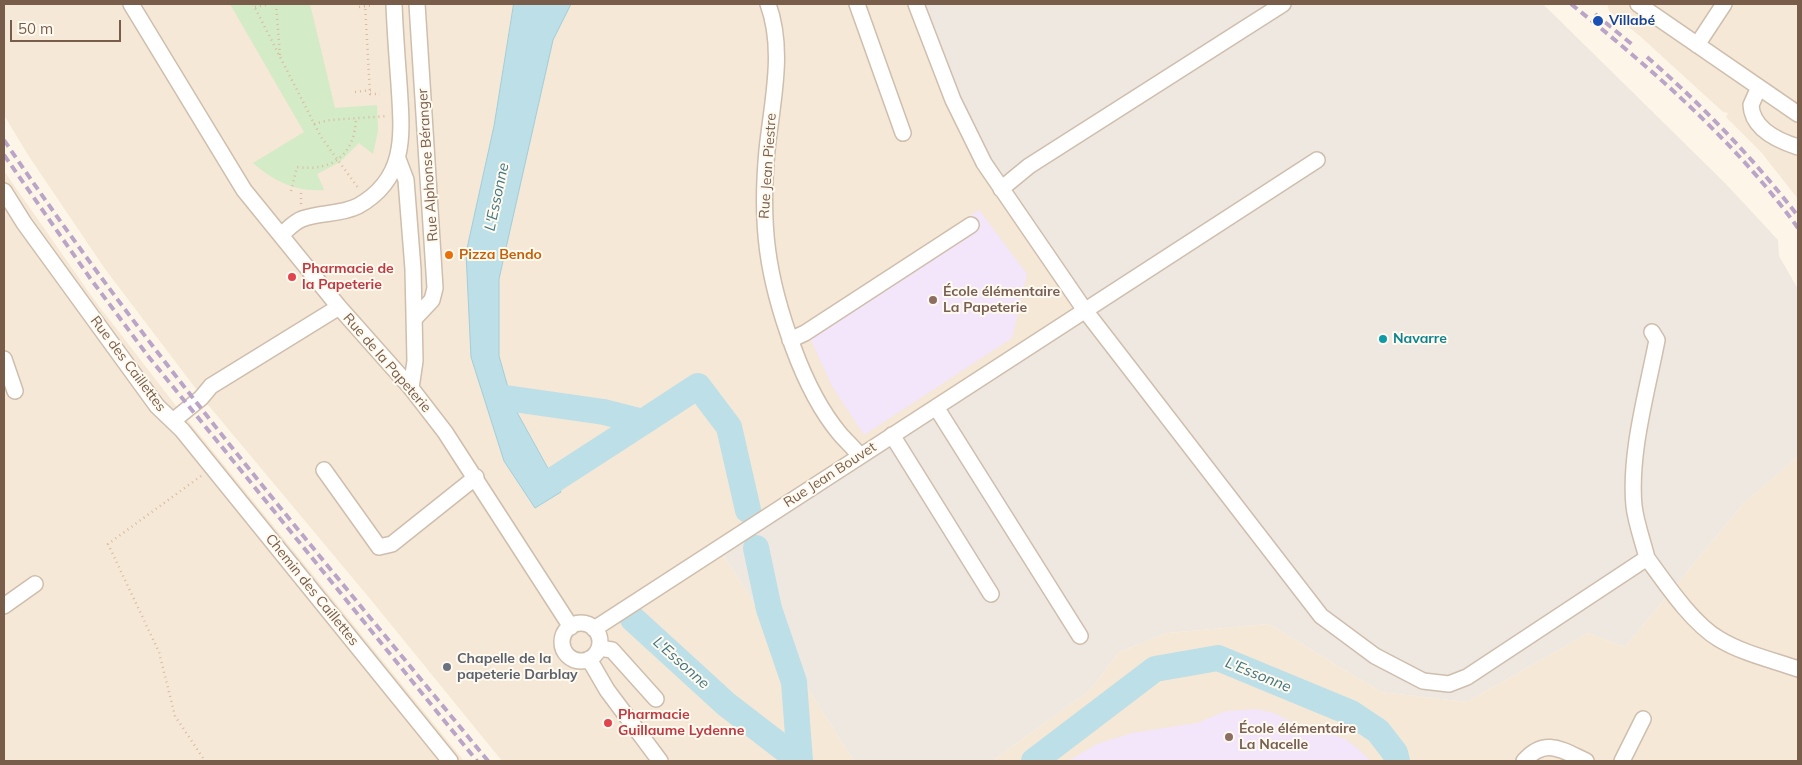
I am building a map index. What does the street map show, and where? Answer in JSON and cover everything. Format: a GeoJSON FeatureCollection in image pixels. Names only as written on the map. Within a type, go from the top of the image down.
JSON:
{"type":"FeatureCollection","features":[{"type":"Feature","properties":{"kind":"street","name":"Rue de la Papeterie"},"geometry":{"type":"LineString","coordinates":[[131,4],[244,190],[339,307],[411,388],[476,477],[571,626]]}},
{"type":"Feature","properties":{"kind":"street"},"geometry":{"type":"LineString","coordinates":[[281,235],[301,219],[345,211],[367,200],[387,179],[398,159],[402,145],[402,124],[394,4]]}},
{"type":"Feature","properties":{"kind":"street","name":"Rue Alphonse Béranger"},"geometry":{"type":"LineString","coordinates":[[415,318],[432,300],[435,288],[417,4]]}},
{"type":"Feature","properties":{"kind":"street","name":"Rue Jean Piestre"},"geometry":{"type":"LineString","coordinates":[[768,4],[772,16],[777,57],[765,175],[763,217],[767,260],[774,295],[811,390],[839,433],[860,456]]}},
{"type":"Feature","properties":{"kind":"street"},"geometry":{"type":"LineString","coordinates":[[857,4],[903,133]]}},
{"type":"Feature","properties":{"kind":"street"},"geometry":{"type":"LineString","coordinates":[[916,4],[953,100],[984,163],[1084,310],[1321,616],[1375,656],[1423,681],[1449,684],[1467,677],[1647,558]]}},
{"type":"Feature","properties":{"kind":"street"},"geometry":{"type":"LineString","coordinates":[[1002,189],[1029,166],[1282,4]]}},
{"type":"Feature","properties":{"kind":"street"},"geometry":{"type":"LineString","coordinates":[[1638,4],[1798,114]]}},
{"type":"Feature","properties":{"kind":"street"},"geometry":{"type":"LineString","coordinates":[[1697,46],[1724,4]]}},
{"type":"Feature","properties":{"kind":"street"},"geometry":{"type":"LineString","coordinates":[[1759,87],[1750,105],[1759,123],[1772,138],[1798,147]]}},
{"type":"Feature","properties":{"kind":"street"},"geometry":{"type":"LineString","coordinates":[[398,159],[407,187],[415,318],[415,361],[411,388]]}},
{"type":"Feature","properties":{"kind":"street","name":"Rue Jean Bouvet"},"geometry":{"type":"LineString","coordinates":[[594,629],[1066,321],[1317,160]]}},
{"type":"Feature","properties":{"kind":"street","name":"Rue des Caillettes"},"geometry":{"type":"LineString","coordinates":[[4,191],[24,222],[157,406],[174,420],[201,398],[211,386],[339,307]]}},
{"type":"Feature","properties":{"kind":"street"},"geometry":{"type":"LineString","coordinates":[[790,340],[805,333],[971,225]]}},
{"type":"Feature","properties":{"kind":"street"},"geometry":{"type":"LineString","coordinates":[[1652,332],[1657,340],[1635,459],[1634,485],[1634,508],[1647,558],[1690,611],[1717,638],[1728,644],[1798,670]]}},
{"type":"Feature","properties":{"kind":"street"},"geometry":{"type":"LineString","coordinates":[[4,359],[15,391]]}},
{"type":"Feature","properties":{"kind":"street"},"geometry":{"type":"LineString","coordinates":[[936,407],[1080,636]]}},
{"type":"Feature","properties":{"kind":"street","name":"Chemin des Caillettes"},"geometry":{"type":"LineString","coordinates":[[174,420],[450,761]]}},
{"type":"Feature","properties":{"kind":"street"},"geometry":{"type":"LineString","coordinates":[[892,435],[992,594]]}},
{"type":"Feature","properties":{"kind":"street"},"geometry":{"type":"LineString","coordinates":[[324,470],[379,546],[382,547],[392,544],[476,477]]}},
{"type":"Feature","properties":{"kind":"street"},"geometry":{"type":"LineString","coordinates":[[4,606],[35,584]]}},
{"type":"Feature","properties":{"kind":"street"},"geometry":{"type":"LineString","coordinates":[[656,700],[612,650],[594,653],[577,660],[571,658],[564,649],[563,636],[571,626],[583,624],[594,629],[599,638],[594,653],[608,690],[660,761]]}},
{"type":"Feature","properties":{"kind":"street"},"geometry":{"type":"LineString","coordinates":[[1622,761],[1643,719]]}},
{"type":"Feature","properties":{"kind":"street"},"geometry":{"type":"LineString","coordinates":[[1524,761],[1532,752],[1551,747],[1586,761]]}},
{"type":"Feature","properties":{"kind":"path"},"geometry":{"type":"LineString","coordinates":[[269,4],[254,5],[314,124],[362,193]]}},
{"type":"Feature","properties":{"kind":"path"},"geometry":{"type":"LineString","coordinates":[[276,4],[280,56]]}},
{"type":"Feature","properties":{"kind":"path"},"geometry":{"type":"LineString","coordinates":[[1548,4],[1552,7]]}},
{"type":"Feature","properties":{"kind":"path"},"geometry":{"type":"LineString","coordinates":[[1604,4],[1605,8]]}},
{"type":"Feature","properties":{"kind":"path"},"geometry":{"type":"LineString","coordinates":[[359,8],[365,5],[374,5]]}},
{"type":"Feature","properties":{"kind":"path"},"geometry":{"type":"LineString","coordinates":[[365,5],[370,94],[380,94]]}},
{"type":"Feature","properties":{"kind":"path"},"geometry":{"type":"LineString","coordinates":[[354,92],[371,90]]}},
{"type":"Feature","properties":{"kind":"path"},"geometry":{"type":"LineString","coordinates":[[314,124],[378,116]]}},
{"type":"Feature","properties":{"kind":"path"},"geometry":{"type":"LineString","coordinates":[[291,191],[297,167],[321,167],[338,159],[349,148],[354,139],[356,118]]}},
{"type":"Feature","properties":{"kind":"path"},"geometry":{"type":"LineString","coordinates":[[300,207],[301,193]]}},
{"type":"Feature","properties":{"kind":"path"},"geometry":{"type":"LineString","coordinates":[[204,761],[175,716],[160,652],[108,544],[212,467]]}},
{"type":"Feature","properties":{"kind":"shaded area"},"geometry":{"type":"Polygon","coordinates":[[[4,4],[920,4],[1084,309],[719,548],[854,761],[502,761],[209,406],[105,269],[28,155],[4,115],[4,4]]]}},
{"type":"Feature","properties":{"kind":"shaded area"},"geometry":{"type":"Polygon","coordinates":[[[920,4],[1543,4],[1726,184],[1778,240],[1779,256],[1798,289],[1798,456],[1742,505],[1625,647],[1588,633],[1467,702],[1381,692],[1269,624],[1167,633],[1119,652],[1089,691],[992,761],[854,761],[719,548],[1084,310],[984,163],[920,4]]]}},
{"type":"Feature","properties":{"kind":"shaded area"},"geometry":{"type":"Polygon","coordinates":[[[1607,4],[1798,4],[1798,199],[1761,152],[1726,117],[1728,113],[1723,112],[1641,37],[1609,11],[1607,4]]]}},
{"type":"Feature","properties":{"kind":"shaded area"},"geometry":{"type":"Polygon","coordinates":[[[4,171],[95,301],[173,402],[464,761],[4,761],[4,171]]]}},
{"type":"Feature","properties":{"kind":"shaded area","name":"École élémentaire La Papeterie"},"geometry":{"type":"Polygon","coordinates":[[[979,210],[1027,274],[1012,338],[864,435],[832,386],[805,327],[979,210]]]}},
{"type":"Feature","properties":{"kind":"shaded area"},"geometry":{"type":"Polygon","coordinates":[[[1798,456],[1798,761],[992,761],[1089,691],[1119,652],[1167,633],[1269,624],[1381,692],[1467,702],[1588,633],[1625,647],[1742,505],[1798,456]]]}},
{"type":"Feature","properties":{"kind":"shaded area","name":"École élémentaire La Nacelle"},"geometry":{"type":"Polygon","coordinates":[[[1255,709],[1274,713],[1302,727],[1324,731],[1345,739],[1371,761],[1068,761],[1097,744],[1132,733],[1197,723],[1226,711],[1255,709]]]}},
{"type":"Feature","properties":{"kind":"green space"},"geometry":{"type":"Polygon","coordinates":[[[230,4],[310,4],[335,108],[377,105],[378,131],[373,154],[359,143],[340,162],[317,174],[324,190],[304,189],[286,184],[269,175],[253,163],[304,132],[230,4]]]}},
{"type":"Feature","properties":{"kind":"water"},"geometry":{"type":"Polygon","coordinates":[[[514,4],[571,4],[553,40],[499,279],[499,356],[513,405],[561,492],[535,508],[504,461],[471,357],[466,253],[494,126],[514,4]]]}},
{"type":"Feature","properties":{"kind":"waterway"},"geometry":{"type":"LineString","coordinates":[[499,397],[604,412],[643,422],[698,386],[729,427],[748,510]]}},
{"type":"Feature","properties":{"kind":"waterway"},"geometry":{"type":"LineString","coordinates":[[541,488],[643,422]]}},
{"type":"Feature","properties":{"kind":"waterway"},"geometry":{"type":"LineString","coordinates":[[756,548],[769,609],[794,682],[800,761]]}},
{"type":"Feature","properties":{"kind":"waterway","name":"L'Essonne"},"geometry":{"type":"LineString","coordinates":[[633,619],[726,704],[800,761]]}},
{"type":"Feature","properties":{"kind":"waterway","name":"L'Essonne"},"geometry":{"type":"LineString","coordinates":[[1034,761],[1155,669],[1218,658],[1351,713],[1378,731],[1395,753],[1397,761]]}},
{"type":"Feature","properties":{"kind":"railway"},"geometry":{"type":"LineString","coordinates":[[1571,4],[1663,81],[1692,108],[1748,166],[1798,228]]}},
{"type":"Feature","properties":{"kind":"railway"},"geometry":{"type":"LineString","coordinates":[[1595,14],[1634,46]]}},
{"type":"Feature","properties":{"kind":"railway"},"geometry":{"type":"LineString","coordinates":[[1647,57],[1727,133],[1798,216]]}},
{"type":"Feature","properties":{"kind":"railway"},"geometry":{"type":"LineString","coordinates":[[4,140],[60,221],[178,379],[301,533],[488,761]]}},
{"type":"Feature","properties":{"kind":"railway"},"geometry":{"type":"LineString","coordinates":[[4,155],[90,278],[148,356],[477,761]]}},
{"type":"Feature","properties":{"kind":"place","name":"Villabé"},"geometry":{"type":"Point","coordinates":[1598,21]}},
{"type":"Feature","properties":{"kind":"place","name":"Pizza Bendo"},"geometry":{"type":"Point","coordinates":[449,255]}},
{"type":"Feature","properties":{"kind":"place","name":"Pharmacie de la Papeterie"},"geometry":{"type":"Point","coordinates":[292,277]}},
{"type":"Feature","properties":{"kind":"place","name":"École élémentaire La Papeterie"},"geometry":{"type":"Point","coordinates":[933,300]}},
{"type":"Feature","properties":{"kind":"place","name":"Navarre"},"geometry":{"type":"Point","coordinates":[1383,339]}},
{"type":"Feature","properties":{"kind":"place","name":"Chapelle de la papeterie Darblay"},"geometry":{"type":"Point","coordinates":[447,667]}},
{"type":"Feature","properties":{"kind":"place","name":"Pharmacie Guillaume Lydenne"},"geometry":{"type":"Point","coordinates":[608,723]}},
{"type":"Feature","properties":{"kind":"place","name":"École élémentaire La Nacelle"},"geometry":{"type":"Point","coordinates":[1229,737]}}]}
